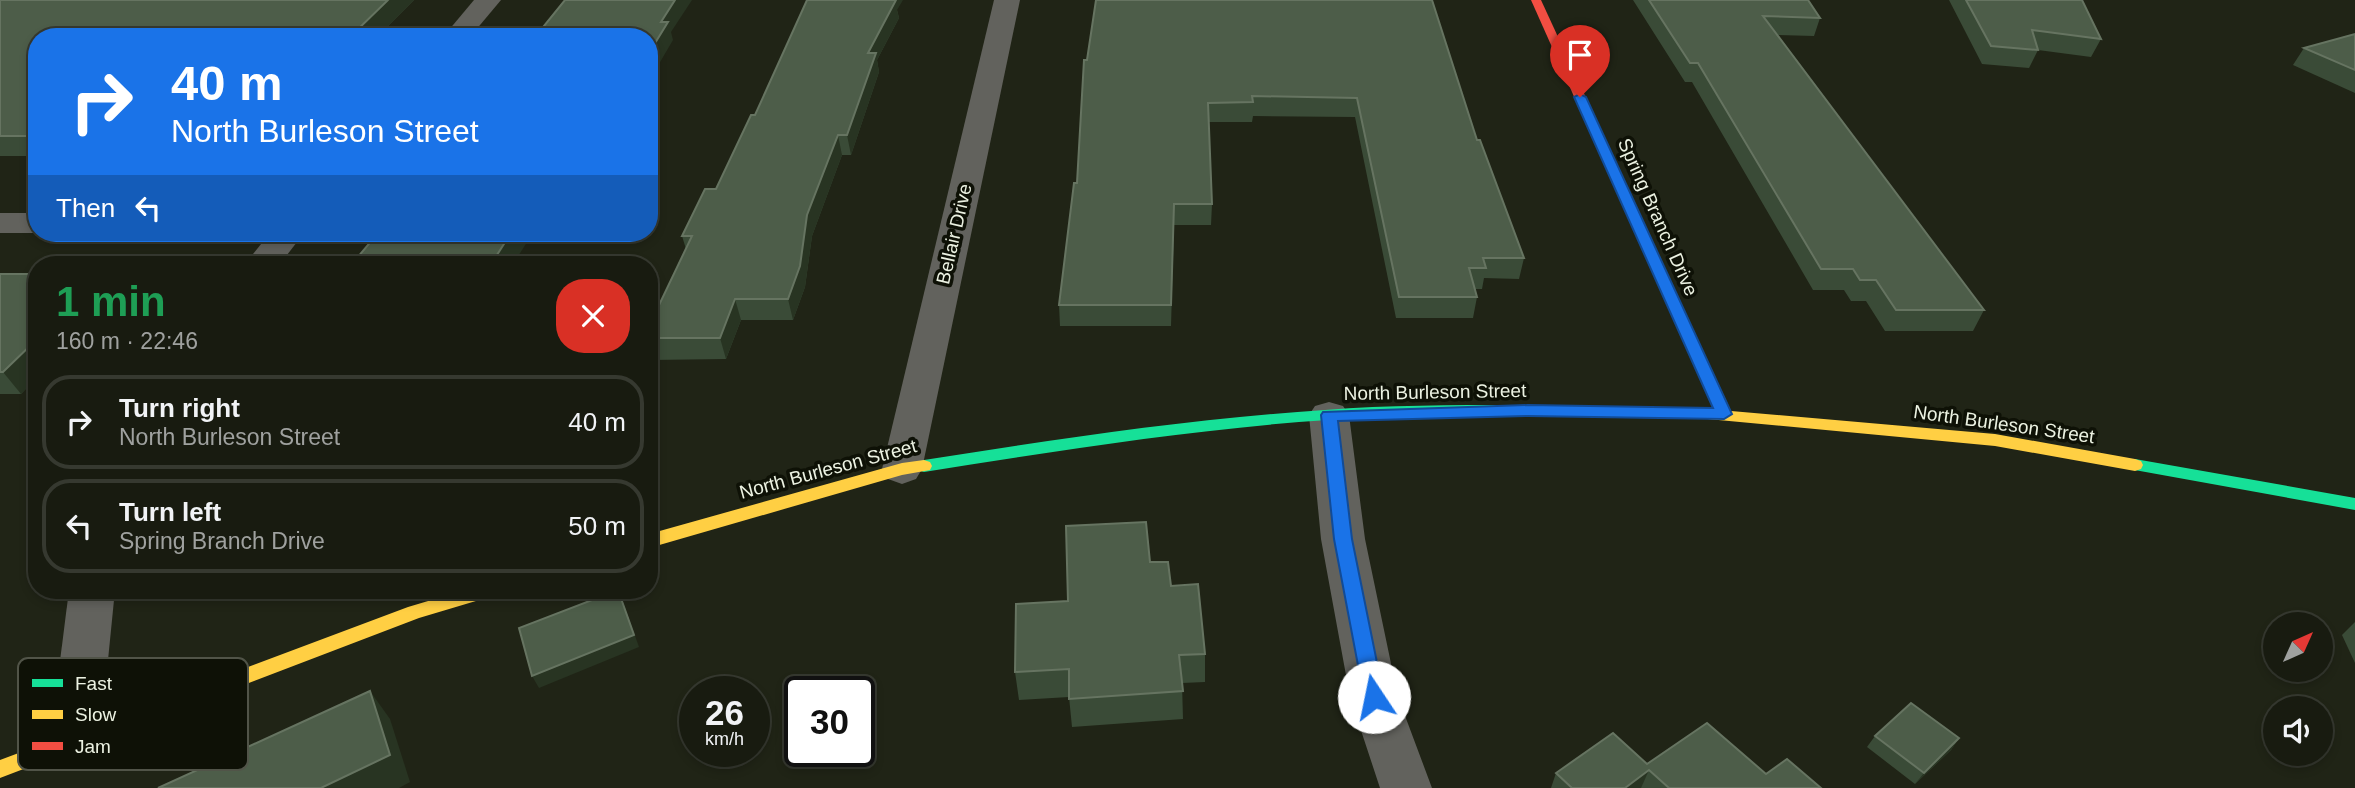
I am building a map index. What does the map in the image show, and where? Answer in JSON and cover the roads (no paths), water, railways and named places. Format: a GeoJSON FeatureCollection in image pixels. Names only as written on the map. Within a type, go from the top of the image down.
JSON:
{"type":"FeatureCollection","features":[{"type":"Feature","properties":{"kind":"street"},"geometry":{"type":"LineString","coordinates":[[464,28],[488,0]]}},
{"type":"Feature","properties":{"kind":"street","name":"Bellair Drive"},"geometry":{"type":"LineString","coordinates":[[902,468],[1007,0]]}},
{"type":"Feature","properties":{"kind":"street","name":"Spring Branch Drive"},"geometry":{"type":"LineString","coordinates":[[1536,0],[1724,414]]}},
{"type":"Feature","properties":{"kind":"street"},"geometry":{"type":"LineString","coordinates":[[0,223],[28,223]]}},
{"type":"Feature","properties":{"kind":"street"},"geometry":{"type":"LineString","coordinates":[[268,256],[280,242]]}},
{"type":"Feature","properties":{"kind":"street","name":"North Burleson Street"},"geometry":{"type":"LineString","coordinates":[[658,538],[902,468],[1114,437],[1329,415],[1528,411],[1724,414],[1995,440],[2355,504]]}},
{"type":"Feature","properties":{"kind":"street"},"geometry":{"type":"LineString","coordinates":[[1329,415],[1343,539],[1374,697],[1406,788]]}},
{"type":"Feature","properties":{"kind":"street"},"geometry":{"type":"LineString","coordinates":[[84,658],[91,599]]}},
{"type":"Feature","properties":{"kind":"street"},"geometry":{"type":"LineString","coordinates":[[248,675],[415,612],[459,599]]}},
{"type":"Feature","properties":{"kind":"street"},"geometry":{"type":"LineString","coordinates":[[0,769],[18,762]]}}]}
